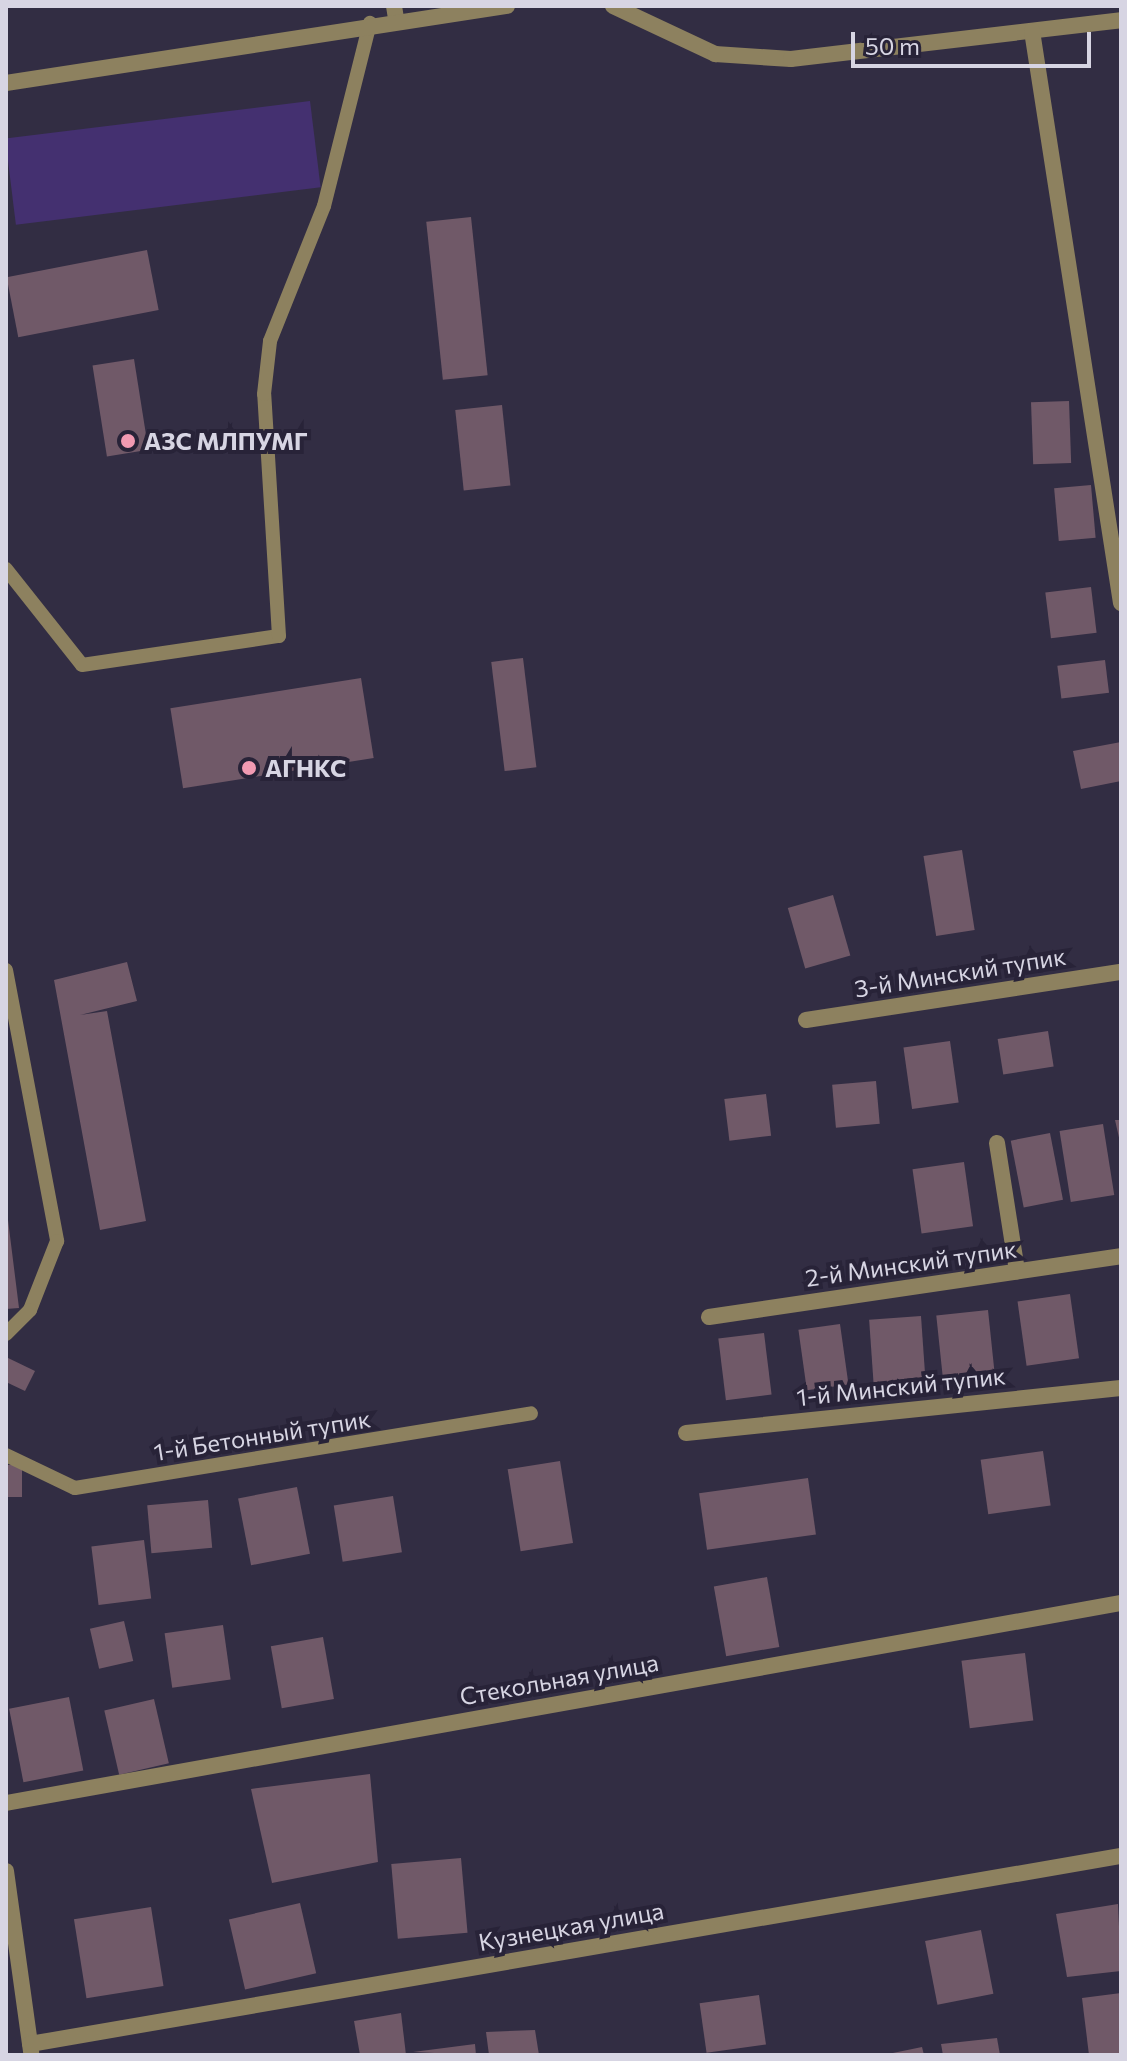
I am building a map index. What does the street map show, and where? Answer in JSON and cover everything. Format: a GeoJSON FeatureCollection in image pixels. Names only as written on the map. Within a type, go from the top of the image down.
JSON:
{"type":"FeatureCollection","features":[{"type":"Feature","properties":{"kind":"street"},"geometry":{"type":"LineString","coordinates":[[6,83],[370,23],[395,12],[507,6]]}},
{"type":"Feature","properties":{"kind":"street"},"geometry":{"type":"LineString","coordinates":[[613,6],[715,54],[791,59],[1121,20]]}},
{"type":"Feature","properties":{"kind":"street"},"geometry":{"type":"LineString","coordinates":[[1032,31],[1121,603]]}},
{"type":"Feature","properties":{"kind":"street","name":"3-й Минский тупик"},"geometry":{"type":"LineString","coordinates":[[806,1020],[1121,972]]}},
{"type":"Feature","properties":{"kind":"street"},"geometry":{"type":"LineString","coordinates":[[997,1143],[1017,1271]]}},
{"type":"Feature","properties":{"kind":"street","name":"2-й Минский тупик"},"geometry":{"type":"LineString","coordinates":[[709,1317],[1121,1256]]}},
{"type":"Feature","properties":{"kind":"street","name":"1-й Минский тупик"},"geometry":{"type":"LineString","coordinates":[[686,1433],[1121,1388]]}},
{"type":"Feature","properties":{"kind":"street","name":"Стекольная улица"},"geometry":{"type":"LineString","coordinates":[[6,1803],[1121,1603]]}},
{"type":"Feature","properties":{"kind":"street","name":"Кузнецкая улица"},"geometry":{"type":"LineString","coordinates":[[30,2050],[1121,1856]]}},
{"type":"Feature","properties":{"kind":"street"},"geometry":{"type":"LineString","coordinates":[[6,1871],[30,2050]]}},
{"type":"Feature","properties":{"kind":"lane"},"geometry":{"type":"LineString","coordinates":[[6,569],[82,665],[279,636],[264,394],[270,341],[324,206],[370,23]]}},
{"type":"Feature","properties":{"kind":"lane"},"geometry":{"type":"LineString","coordinates":[[6,970],[57,1241],[30,1310],[6,1334]]}},
{"type":"Feature","properties":{"kind":"lane","name":"1-й Бетонный тупик"},"geometry":{"type":"LineString","coordinates":[[6,1455],[75,1488],[531,1413]]}},
{"type":"Feature","properties":{"kind":"shaded area"},"geometry":{"type":"Polygon","coordinates":[[[310,101],[321,187],[16,225],[6,138],[310,101]]]}},
{"type":"Feature","properties":{"kind":"building"},"geometry":{"type":"Polygon","coordinates":[[[471,217],[488,375],[443,380],[426,222],[471,217]]]}},
{"type":"Feature","properties":{"kind":"building"},"geometry":{"type":"Polygon","coordinates":[[[147,250],[159,310],[18,337],[7,277],[147,250]]]}},
{"type":"Feature","properties":{"kind":"building"},"geometry":{"type":"Polygon","coordinates":[[[134,359],[148,450],[107,456],[93,366],[134,359]]]}},
{"type":"Feature","properties":{"kind":"building"},"geometry":{"type":"Polygon","coordinates":[[[1069,401],[1071,463],[1033,464],[1031,402],[1069,401]]]}},
{"type":"Feature","properties":{"kind":"building"},"geometry":{"type":"Polygon","coordinates":[[[502,405],[510,486],[464,490],[455,410],[502,405]]]}},
{"type":"Feature","properties":{"kind":"building"},"geometry":{"type":"Polygon","coordinates":[[[1091,485],[1096,538],[1059,541],[1054,488],[1091,485]]]}},
{"type":"Feature","properties":{"kind":"building"},"geometry":{"type":"Polygon","coordinates":[[[1091,587],[1097,633],[1051,638],[1045,593],[1091,587]]]}},
{"type":"Feature","properties":{"kind":"building"},"geometry":{"type":"Polygon","coordinates":[[[523,658],[536,767],[505,771],[491,662],[523,658]]]}},
{"type":"Feature","properties":{"kind":"building"},"geometry":{"type":"Polygon","coordinates":[[[1105,660],[1109,693],[1061,699],[1057,666],[1105,660]]]}},
{"type":"Feature","properties":{"kind":"building"},"geometry":{"type":"Polygon","coordinates":[[[361,678],[374,758],[183,788],[170,708],[361,678]]]}},
{"type":"Feature","properties":{"kind":"building"},"geometry":{"type":"Polygon","coordinates":[[[1121,742],[1121,781],[1081,789],[1073,751],[1121,742]]]}},
{"type":"Feature","properties":{"kind":"building"},"geometry":{"type":"Polygon","coordinates":[[[962,850],[975,930],[936,936],[923,856],[962,850]]]}},
{"type":"Feature","properties":{"kind":"building"},"geometry":{"type":"Polygon","coordinates":[[[833,895],[850,956],[805,969],[788,908],[833,895]]]}},
{"type":"Feature","properties":{"kind":"building"},"geometry":{"type":"Polygon","coordinates":[[[127,962],[137,1001],[80,1015],[107,1011],[146,1221],[100,1230],[54,980],[127,962]]]}},
{"type":"Feature","properties":{"kind":"building"},"geometry":{"type":"Polygon","coordinates":[[[1048,1031],[1054,1067],[1003,1075],[998,1039],[1048,1031]]]}},
{"type":"Feature","properties":{"kind":"building"},"geometry":{"type":"Polygon","coordinates":[[[950,1041],[959,1102],[912,1109],[903,1048],[950,1041]]]}},
{"type":"Feature","properties":{"kind":"building"},"geometry":{"type":"Polygon","coordinates":[[[876,1081],[880,1124],[836,1128],[832,1085],[876,1081]]]}},
{"type":"Feature","properties":{"kind":"building"},"geometry":{"type":"Polygon","coordinates":[[[766,1094],[771,1136],[729,1141],[724,1099],[766,1094]]]}},
{"type":"Feature","properties":{"kind":"building"},"geometry":{"type":"Polygon","coordinates":[[[1115,1120],[1121,1120],[1121,1142],[1120,1142],[1115,1120]]]}},
{"type":"Feature","properties":{"kind":"building"},"geometry":{"type":"Polygon","coordinates":[[[1103,1124],[1114,1195],[1071,1202],[1060,1131],[1103,1124]]]}},
{"type":"Feature","properties":{"kind":"building"},"geometry":{"type":"Polygon","coordinates":[[[1050,1133],[1063,1200],[1024,1207],[1011,1141],[1050,1133]]]}},
{"type":"Feature","properties":{"kind":"building"},"geometry":{"type":"Polygon","coordinates":[[[964,1162],[973,1226],[922,1234],[913,1169],[964,1162]]]}},
{"type":"Feature","properties":{"kind":"building"},"geometry":{"type":"Polygon","coordinates":[[[6,1204],[19,1308],[6,1309],[6,1204]]]}},
{"type":"Feature","properties":{"kind":"building"},"geometry":{"type":"Polygon","coordinates":[[[1070,1294],[1079,1358],[1027,1366],[1018,1301],[1070,1294]]]}},
{"type":"Feature","properties":{"kind":"building"},"geometry":{"type":"Polygon","coordinates":[[[988,1310],[995,1373],[943,1378],[936,1315],[988,1310]]]}},
{"type":"Feature","properties":{"kind":"building"},"geometry":{"type":"Polygon","coordinates":[[[921,1316],[925,1380],[874,1383],[869,1320],[921,1316]]]}},
{"type":"Feature","properties":{"kind":"building"},"geometry":{"type":"Polygon","coordinates":[[[840,1324],[848,1384],[807,1390],[798,1330],[840,1324]]]}},
{"type":"Feature","properties":{"kind":"building"},"geometry":{"type":"Polygon","coordinates":[[[764,1333],[772,1395],[726,1400],[718,1339],[764,1333]]]}},
{"type":"Feature","properties":{"kind":"building"},"geometry":{"type":"Polygon","coordinates":[[[6,1357],[35,1371],[25,1391],[6,1382],[6,1357]]]}},
{"type":"Feature","properties":{"kind":"building"},"geometry":{"type":"Polygon","coordinates":[[[1043,1451],[1051,1505],[988,1514],[981,1460],[1043,1451]]]}},
{"type":"Feature","properties":{"kind":"building"},"geometry":{"type":"Polygon","coordinates":[[[560,1461],[573,1543],[521,1551],[508,1469],[560,1461]]]}},
{"type":"Feature","properties":{"kind":"building"},"geometry":{"type":"Polygon","coordinates":[[[6,1465],[22,1465],[22,1497],[6,1497],[6,1465]]]}},
{"type":"Feature","properties":{"kind":"building"},"geometry":{"type":"Polygon","coordinates":[[[808,1478],[816,1534],[707,1550],[699,1493],[808,1478]]]}},
{"type":"Feature","properties":{"kind":"building"},"geometry":{"type":"Polygon","coordinates":[[[297,1487],[310,1554],[251,1565],[238,1498],[297,1487]]]}},
{"type":"Feature","properties":{"kind":"building"},"geometry":{"type":"Polygon","coordinates":[[[393,1496],[402,1552],[343,1562],[334,1505],[393,1496]]]}},
{"type":"Feature","properties":{"kind":"building"},"geometry":{"type":"Polygon","coordinates":[[[208,1500],[212,1548],[151,1553],[147,1505],[208,1500]]]}},
{"type":"Feature","properties":{"kind":"building"},"geometry":{"type":"Polygon","coordinates":[[[144,1540],[151,1599],[99,1605],[91,1546],[144,1540]]]}},
{"type":"Feature","properties":{"kind":"building"},"geometry":{"type":"Polygon","coordinates":[[[767,1577],[779,1647],[726,1656],[714,1586],[767,1577]]]}},
{"type":"Feature","properties":{"kind":"building"},"geometry":{"type":"Polygon","coordinates":[[[124,1621],[133,1661],[99,1669],[90,1629],[124,1621]]]}},
{"type":"Feature","properties":{"kind":"building"},"geometry":{"type":"Polygon","coordinates":[[[223,1625],[231,1679],[172,1688],[165,1633],[223,1625]]]}},
{"type":"Feature","properties":{"kind":"building"},"geometry":{"type":"Polygon","coordinates":[[[323,1637],[334,1699],[282,1708],[271,1646],[323,1637]]]}},
{"type":"Feature","properties":{"kind":"building"},"geometry":{"type":"Polygon","coordinates":[[[1025,1653],[1033,1720],[970,1728],[961,1661],[1025,1653]]]}},
{"type":"Feature","properties":{"kind":"building"},"geometry":{"type":"Polygon","coordinates":[[[69,1697],[83,1771],[23,1782],[9,1709],[69,1697]]]}},
{"type":"Feature","properties":{"kind":"building"},"geometry":{"type":"Polygon","coordinates":[[[154,1699],[169,1763],[119,1775],[104,1710],[154,1699]]]}},
{"type":"Feature","properties":{"kind":"building"},"geometry":{"type":"Polygon","coordinates":[[[370,1774],[378,1862],[272,1883],[251,1789],[370,1774]]]}},
{"type":"Feature","properties":{"kind":"building"},"geometry":{"type":"Polygon","coordinates":[[[461,1858],[468,1933],[398,1939],[391,1864],[461,1858]]]}},
{"type":"Feature","properties":{"kind":"building"},"geometry":{"type":"Polygon","coordinates":[[[300,1903],[316,1973],[245,1990],[229,1919],[300,1903]]]}},
{"type":"Feature","properties":{"kind":"building"},"geometry":{"type":"Polygon","coordinates":[[[1118,1904],[1121,1971],[1067,1977],[1056,1914],[1118,1904]]]}},
{"type":"Feature","properties":{"kind":"building"},"geometry":{"type":"Polygon","coordinates":[[[151,1907],[164,1986],[86,1998],[74,1919],[151,1907]]]}},
{"type":"Feature","properties":{"kind":"building"},"geometry":{"type":"Polygon","coordinates":[[[981,1930],[993,1994],[937,2005],[925,1941],[981,1930]]]}},
{"type":"Feature","properties":{"kind":"building"},"geometry":{"type":"Polygon","coordinates":[[[1121,1993],[1121,2053],[1089,2055],[1082,1998],[1121,1993]]]}},
{"type":"Feature","properties":{"kind":"building"},"geometry":{"type":"Polygon","coordinates":[[[759,1995],[766,2045],[707,2053],[700,2003],[759,1995]]]}},
{"type":"Feature","properties":{"kind":"building"},"geometry":{"type":"Polygon","coordinates":[[[401,2013],[406,2055],[360,2055],[354,2021],[401,2013]]]}},
{"type":"Feature","properties":{"kind":"building"},"geometry":{"type":"Polygon","coordinates":[[[535,2030],[539,2055],[489,2055],[486,2032],[535,2030]]]}},
{"type":"Feature","properties":{"kind":"building"},"geometry":{"type":"Polygon","coordinates":[[[997,2038],[1000,2055],[943,2055],[941,2044],[997,2038]]]}},
{"type":"Feature","properties":{"kind":"building"},"geometry":{"type":"Polygon","coordinates":[[[475,2044],[476,2055],[413,2052],[475,2044]]]}},
{"type":"Feature","properties":{"kind":"building"},"geometry":{"type":"Polygon","coordinates":[[[922,2047],[924,2055],[888,2054],[922,2047]]]}},
{"type":"Feature","properties":{"kind":"place","name":"АЗС МЛПУМГ"},"geometry":{"type":"Point","coordinates":[128,441]}},
{"type":"Feature","properties":{"kind":"place","name":"АГНКС"},"geometry":{"type":"Point","coordinates":[249,768]}}]}
